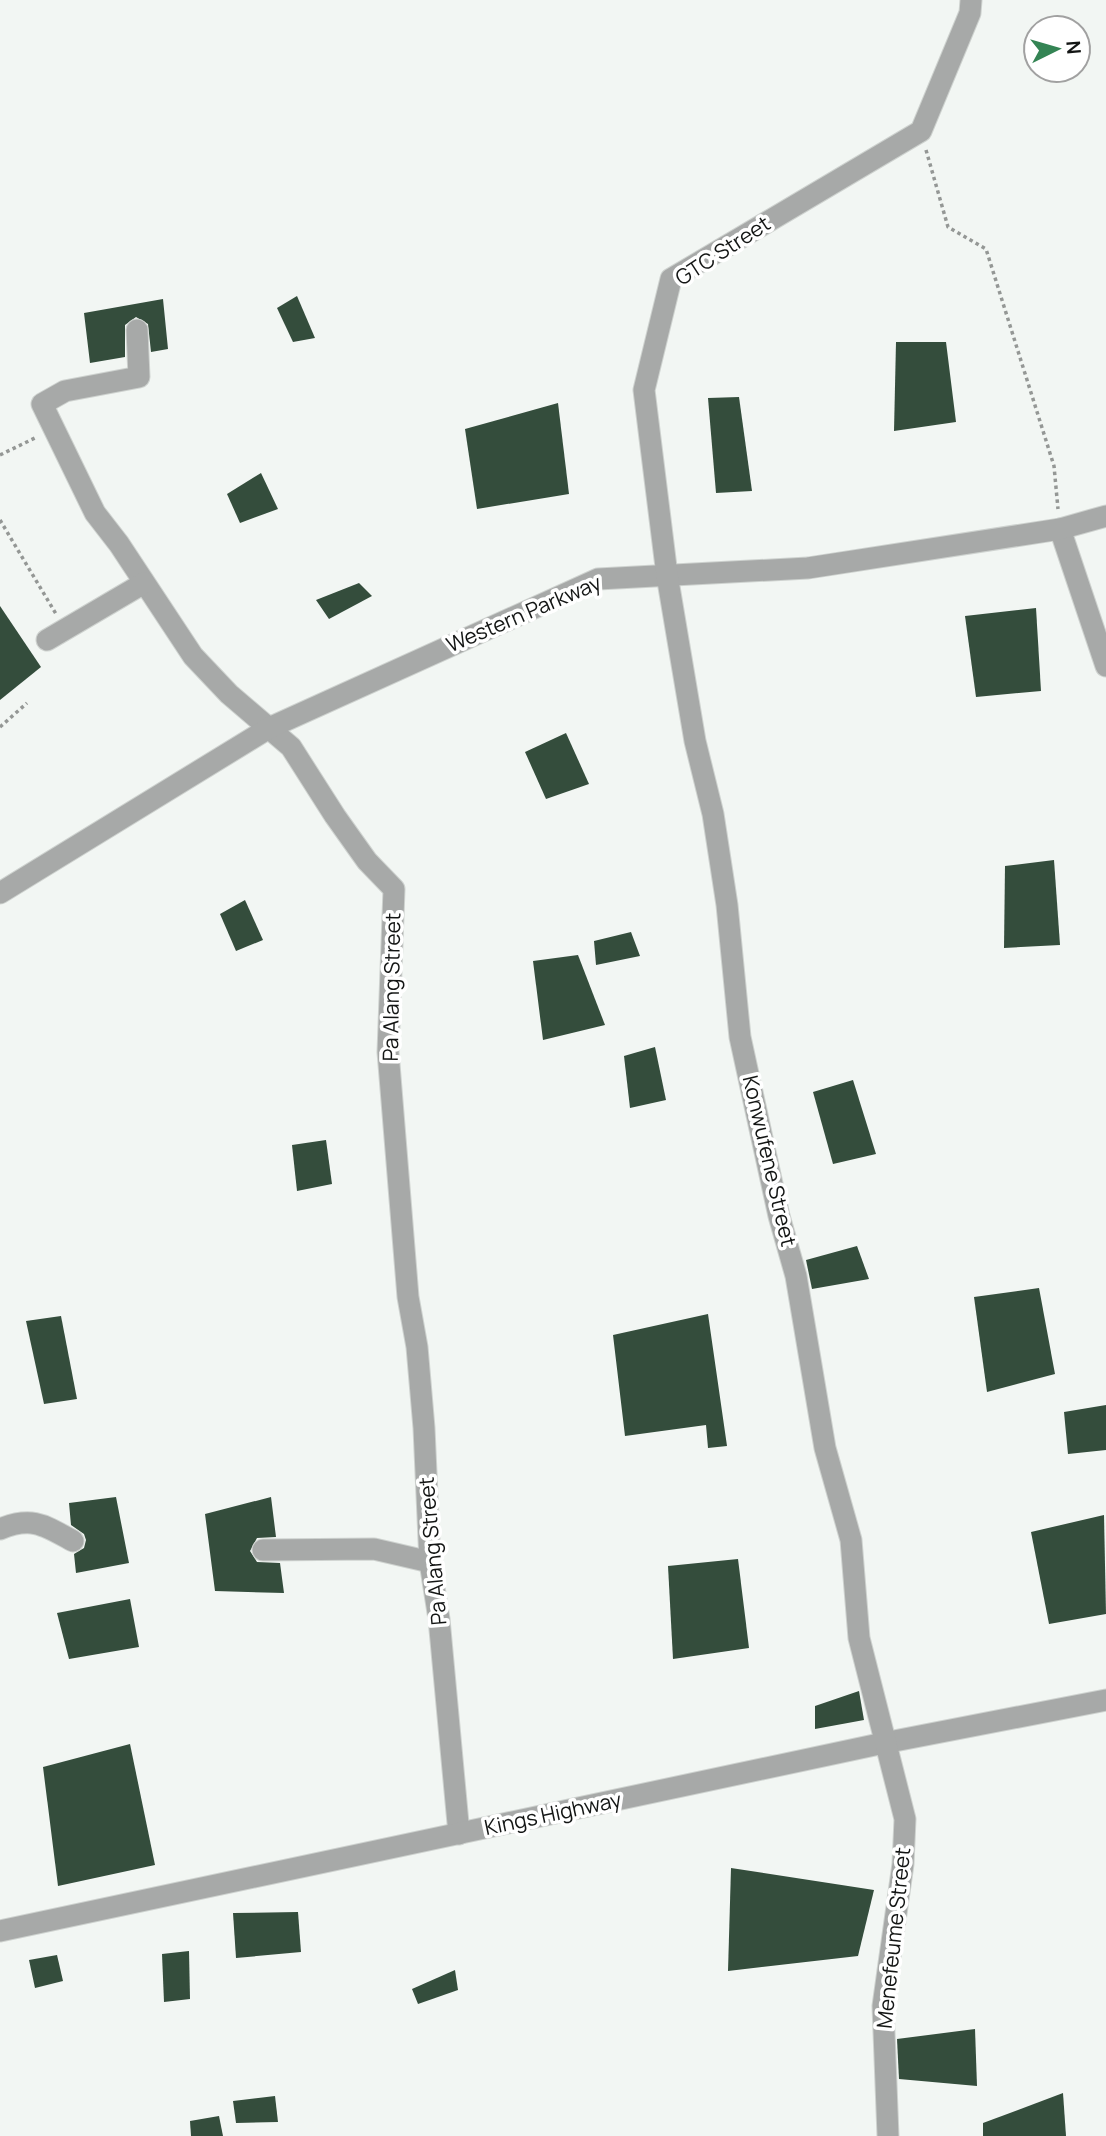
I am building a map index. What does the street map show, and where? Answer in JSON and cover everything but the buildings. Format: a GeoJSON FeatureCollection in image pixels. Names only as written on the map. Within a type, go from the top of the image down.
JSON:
{"type":"FeatureCollection","features":[{"type":"Feature","properties":{"kind":"street"},"geometry":{"type":"LineString","coordinates":[[921,131],[970,13],[971,0]]}},
{"type":"Feature","properties":{"kind":"street","name":"GTC Street"},"geometry":{"type":"LineString","coordinates":[[667,575],[644,390],[671,279],[921,131]]}},
{"type":"Feature","properties":{"kind":"street","name":"Pa Alang Street"},"geometry":{"type":"LineString","coordinates":[[137,330],[139,377],[65,391],[42,404],[95,513],[193,656],[229,694],[291,747],[335,816],[368,861],[394,889],[388,1052],[408,1297],[417,1347],[423,1414],[430,1562],[439,1619],[459,1835]]}},
{"type":"Feature","properties":{"kind":"street","name":"Western Parkway"},"geometry":{"type":"LineString","coordinates":[[0,893],[269,728],[597,579],[808,568],[1060,529],[1106,516]]}},
{"type":"Feature","properties":{"kind":"street"},"geometry":{"type":"LineString","coordinates":[[1060,529],[1106,666]]}},
{"type":"Feature","properties":{"kind":"street","name":"Konwufene Street"},"geometry":{"type":"LineString","coordinates":[[667,575],[695,741],[715,827],[727,905],[740,1037],[779,1216],[796,1276],[825,1448],[851,1540],[859,1638],[884,1743]]}},
{"type":"Feature","properties":{"kind":"street"},"geometry":{"type":"LineString","coordinates":[[56,635],[144,583]]}},
{"type":"Feature","properties":{"kind":"street"},"geometry":{"type":"LineString","coordinates":[[0,1529],[19,1521],[41,1524],[72,1541]]}},
{"type":"Feature","properties":{"kind":"street"},"geometry":{"type":"LineString","coordinates":[[263,1550],[374,1549],[430,1562]]}},
{"type":"Feature","properties":{"kind":"street","name":"Kings Highway"},"geometry":{"type":"LineString","coordinates":[[0,1931],[884,1743],[1106,1700]]}},
{"type":"Feature","properties":{"kind":"street","name":"Menefeume Street"},"geometry":{"type":"LineString","coordinates":[[884,1743],[905,1819],[903,1864],[883,2006],[888,2136]]}},
{"type":"Feature","properties":{"kind":"path"},"geometry":{"type":"LineString","coordinates":[[921,131],[948,227],[986,249],[1054,466],[1060,529]]}},
{"type":"Feature","properties":{"kind":"path"},"geometry":{"type":"LineString","coordinates":[[0,455],[47,432],[56,433]]}},
{"type":"Feature","properties":{"kind":"path"},"geometry":{"type":"LineString","coordinates":[[0,520],[10,540],[34,573],[56,635]]}},
{"type":"Feature","properties":{"kind":"path"},"geometry":{"type":"LineString","coordinates":[[0,727],[27,703]]}}]}
